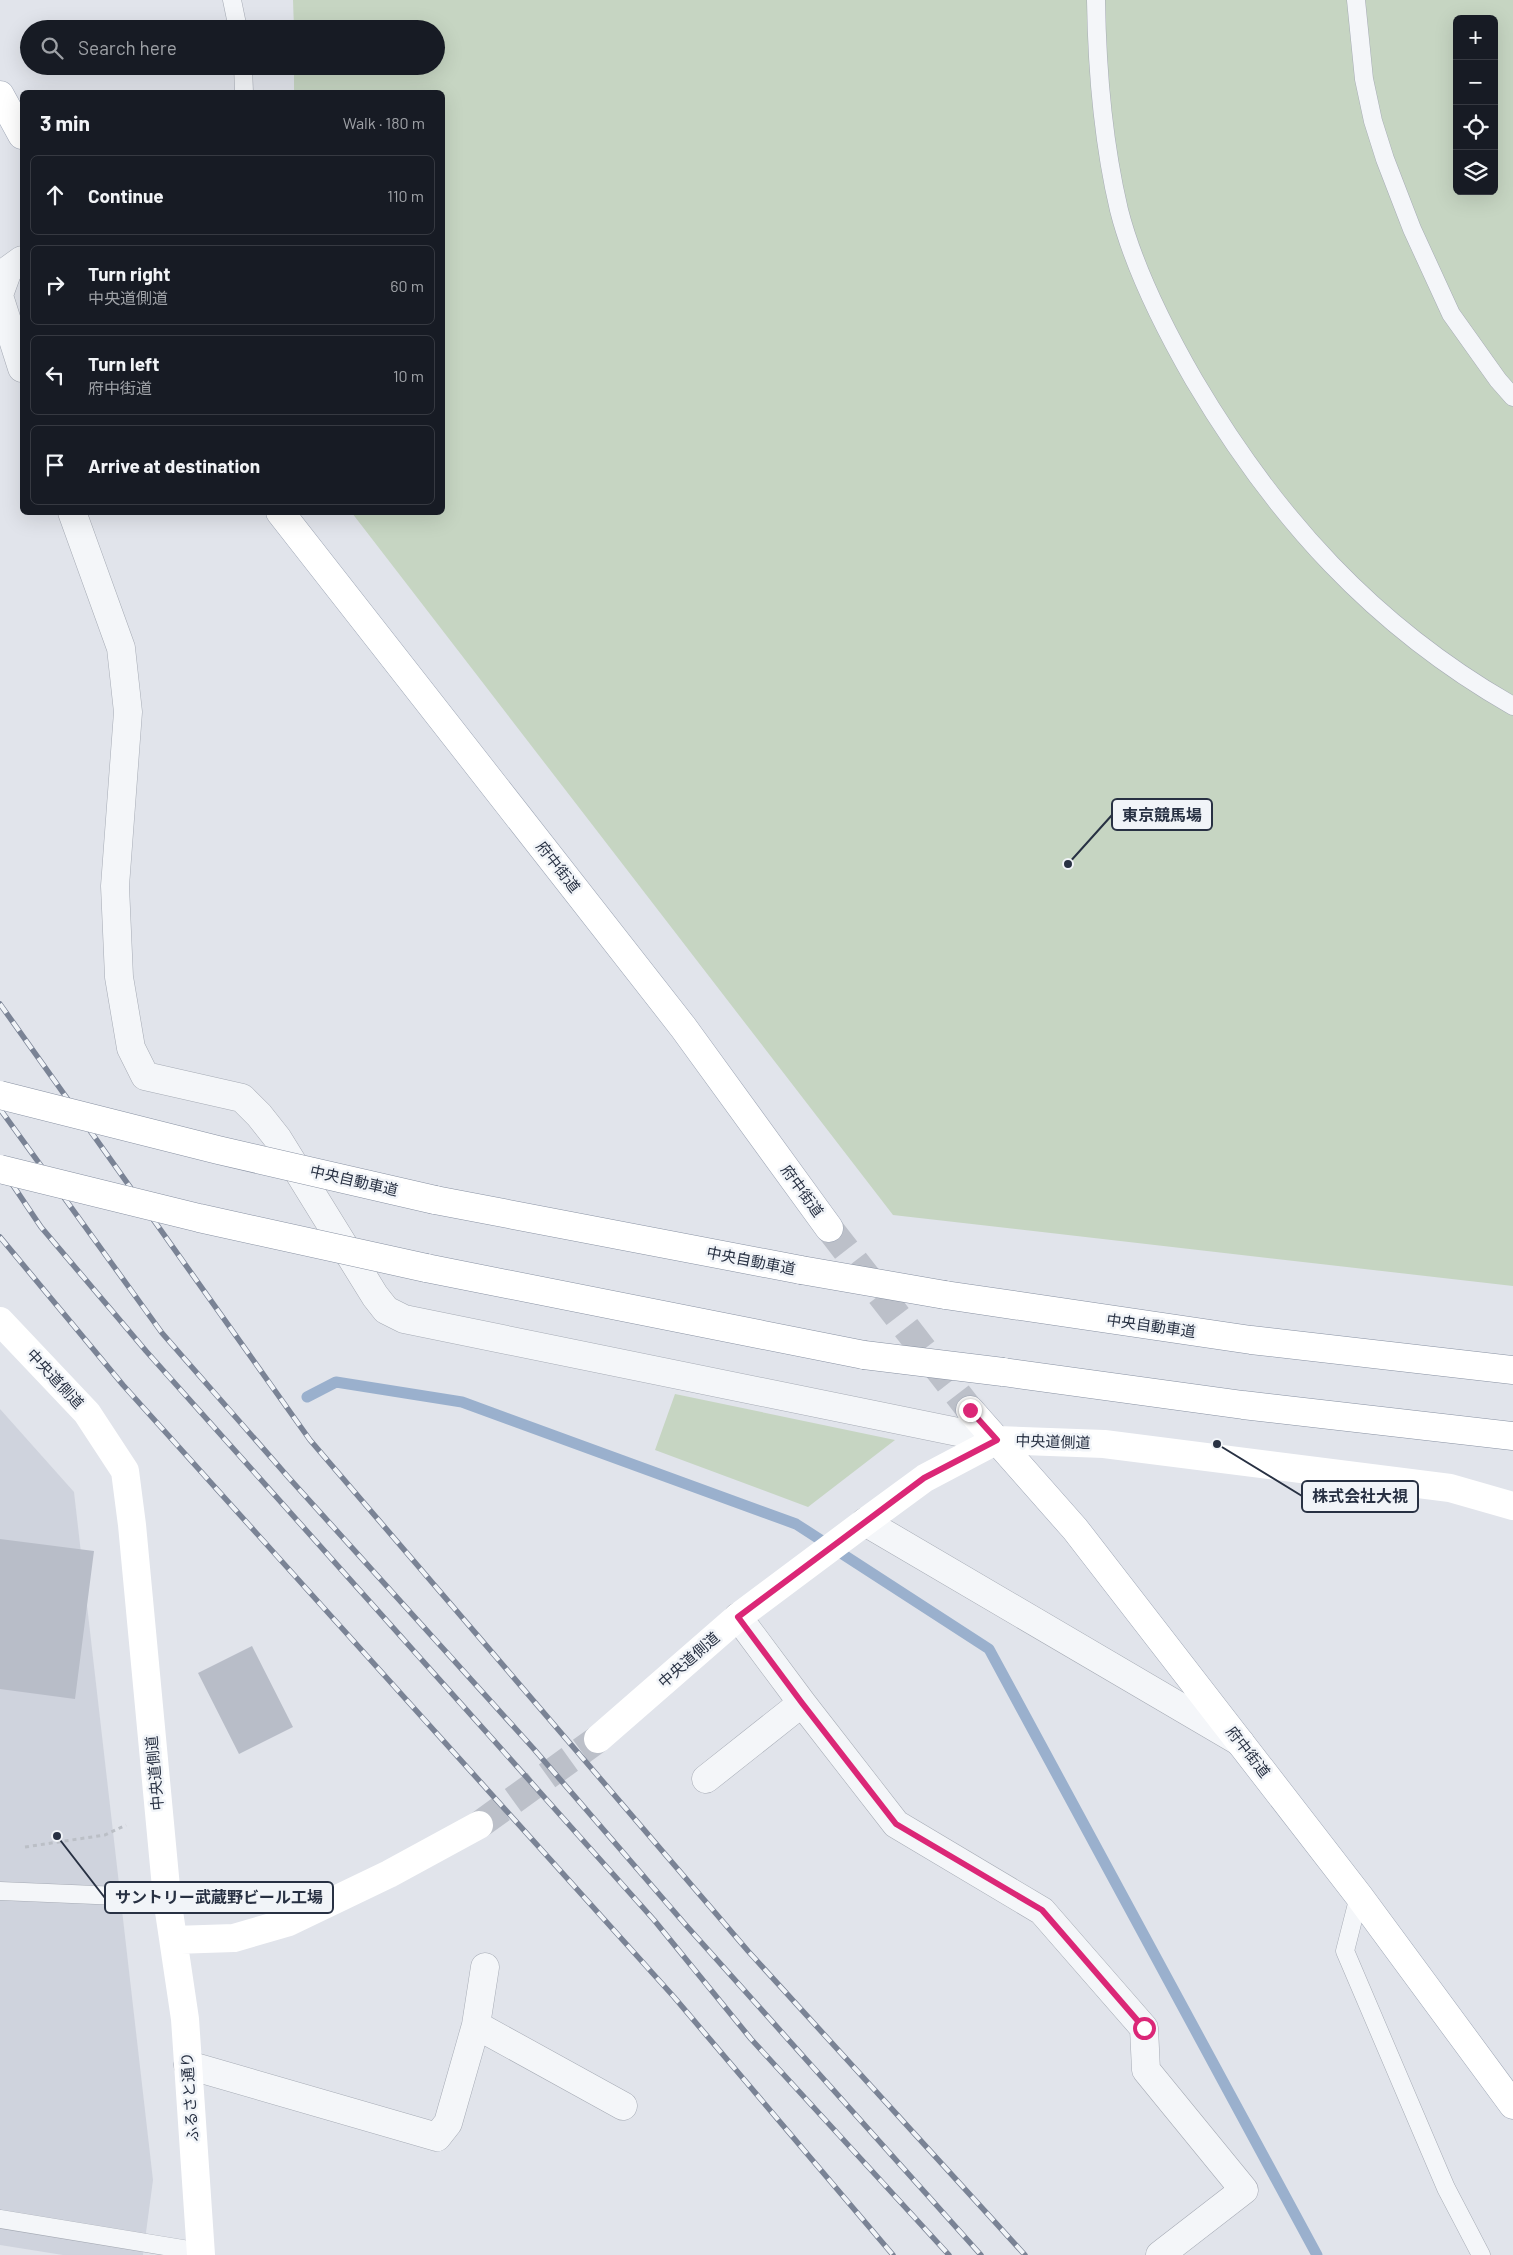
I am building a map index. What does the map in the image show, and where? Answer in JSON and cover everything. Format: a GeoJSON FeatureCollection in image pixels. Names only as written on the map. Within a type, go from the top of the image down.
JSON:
{"type":"FeatureCollection","features":[{"type":"Feature","properties":{"kind":"main road"},"geometry":{"type":"LineString","coordinates":[[0,95],[20,131]]}},
{"type":"Feature","properties":{"kind":"main road","name":"府中街道"},"geometry":{"type":"LineString","coordinates":[[282,515],[683,1027],[829,1228]]}},
{"type":"Feature","properties":{"kind":"main road","name":"中央自動車道"},"geometry":{"type":"LineString","coordinates":[[0,1095],[218,1150],[435,1200],[801,1270],[945,1295],[1241,1339],[1513,1370]]}},
{"type":"Feature","properties":{"kind":"main road"},"geometry":{"type":"LineString","coordinates":[[0,1169],[199,1218],[416,1266],[864,1354],[1243,1405],[1513,1436]]}},
{"type":"Feature","properties":{"kind":"main road","name":"中央道側道"},"geometry":{"type":"LineString","coordinates":[[0,1321],[87,1413],[125,1471],[133,1535],[167,1898],[174,1940]]}},
{"type":"Feature","properties":{"kind":"main road","name":"府中街道"},"geometry":{"type":"LineString","coordinates":[[970,1410],[1075,1529],[1359,1896],[1513,2105]]}},
{"type":"Feature","properties":{"kind":"main road","name":"中央道側道"},"geometry":{"type":"LineString","coordinates":[[598,1739],[738,1617],[924,1478],[997,1440],[1104,1444],[1450,1488],[1513,1506]]}},
{"type":"Feature","properties":{"kind":"main road"},"geometry":{"type":"LineString","coordinates":[[174,1940],[234,1938],[288,1922],[389,1874],[479,1825]]}},
{"type":"Feature","properties":{"kind":"main road","name":"ふるさと通り"},"geometry":{"type":"LineString","coordinates":[[174,1940],[188,2064],[201,2254]]}},
{"type":"Feature","properties":{"kind":"street"},"geometry":{"type":"LineString","coordinates":[[0,292],[8,270],[20,261]]}},
{"type":"Feature","properties":{"kind":"street"},"geometry":{"type":"LineString","coordinates":[[0,299],[20,362]]}},
{"type":"Feature","properties":{"kind":"street"},"geometry":{"type":"LineString","coordinates":[[73,515],[121,648],[128,712],[115,886],[119,977],[130,1048],[145,1076],[242,1098],[259,1114],[278,1139],[375,1296],[386,1310],[404,1319],[997,1440]]}},
{"type":"Feature","properties":{"kind":"street"},"geometry":{"type":"LineString","coordinates":[[866,1522],[1241,1742]]}},
{"type":"Feature","properties":{"kind":"street"},"geometry":{"type":"LineString","coordinates":[[738,1617],[896,1824],[1042,1910],[1144,2028],[1146,2070],[1244,2190],[1160,2255]]}},
{"type":"Feature","properties":{"kind":"street"},"geometry":{"type":"LineString","coordinates":[[706,1779],[802,1703]]}},
{"type":"Feature","properties":{"kind":"street"},"geometry":{"type":"LineString","coordinates":[[188,2064],[437,2137],[448,2123],[476,2025],[485,1967]]}},
{"type":"Feature","properties":{"kind":"street"},"geometry":{"type":"LineString","coordinates":[[476,2025],[623,2106]]}},
{"type":"Feature","properties":{"kind":"lane"},"geometry":{"type":"LineString","coordinates":[[232,0],[236,20]]}},
{"type":"Feature","properties":{"kind":"lane"},"geometry":{"type":"LineString","coordinates":[[1096,0],[1109,158],[1120,212],[1140,272],[1164,328],[1219,422],[1279,506],[1334,568],[1389,620],[1443,661],[1513,706]]}},
{"type":"Feature","properties":{"kind":"lane"},"geometry":{"type":"LineString","coordinates":[[1356,0],[1364,78],[1373,121],[1412,229],[1452,314],[1498,380],[1513,397]]}},
{"type":"Feature","properties":{"kind":"lane"},"geometry":{"type":"LineString","coordinates":[[243,75],[244,90]]}},
{"type":"Feature","properties":{"kind":"lane"},"geometry":{"type":"LineString","coordinates":[[0,1891],[167,1898]]}},
{"type":"Feature","properties":{"kind":"lane"},"geometry":{"type":"LineString","coordinates":[[1359,1896],[1345,1951],[1446,2188],[1481,2255]]}},
{"type":"Feature","properties":{"kind":"lane"},"geometry":{"type":"LineString","coordinates":[[0,2218],[201,2254]]}},
{"type":"Feature","properties":{"kind":"path"},"geometry":{"type":"LineString","coordinates":[[25,1848],[105,1835],[134,1822]]}},
{"type":"Feature","properties":{"kind":"shaded area"},"geometry":{"type":"Polygon","coordinates":[[[0,1409],[74,1492],[153,2180],[143,2255],[63,2255],[0,2245],[0,1409]]]}},
{"type":"Feature","properties":{"kind":"green space"},"geometry":{"type":"Polygon","coordinates":[[[293,0],[1513,0],[1513,1286],[893,1215],[354,515],[445,515],[445,90],[294,90],[294,75],[445,75],[445,20],[294,20],[293,0]]]}},
{"type":"Feature","properties":{"kind":"green space"},"geometry":{"type":"Polygon","coordinates":[[[675,1394],[895,1440],[808,1507],[655,1450],[675,1394]]]}},
{"type":"Feature","properties":{"kind":"building"},"geometry":{"type":"Polygon","coordinates":[[[0,1539],[94,1551],[75,1699],[0,1689],[0,1539]]]}},
{"type":"Feature","properties":{"kind":"building"},"geometry":{"type":"Polygon","coordinates":[[[252,1646],[293,1727],[239,1754],[198,1673],[252,1646]]]}},
{"type":"Feature","properties":{"kind":"waterway"},"geometry":{"type":"LineString","coordinates":[[307,1397],[336,1382],[462,1402],[796,1524],[989,1649],[1317,2255]]}},
{"type":"Feature","properties":{"kind":"tunnel"},"geometry":{"type":"LineString","coordinates":[[829,1228],[970,1410]]}},
{"type":"Feature","properties":{"kind":"tunnel"},"geometry":{"type":"LineString","coordinates":[[479,1825],[598,1739]]}},
{"type":"Feature","properties":{"kind":"railway"},"geometry":{"type":"LineString","coordinates":[[0,1004],[310,1440],[748,1951],[1025,2255]]}},
{"type":"Feature","properties":{"kind":"railway"},"geometry":{"type":"LineString","coordinates":[[0,1109],[162,1333],[289,1478],[533,1748],[684,1923],[981,2255]]}},
{"type":"Feature","properties":{"kind":"railway"},"geometry":{"type":"LineString","coordinates":[[0,1166],[41,1227],[146,1351],[654,1920],[751,2039],[949,2255]]}},
{"type":"Feature","properties":{"kind":"railway"},"geometry":{"type":"LineString","coordinates":[[0,1237],[123,1385],[674,1997],[893,2255]]}},
{"type":"Feature","properties":{"kind":"place","name":"東京競馬場"},"geometry":{"type":"Point","coordinates":[1068,864]}},
{"type":"Feature","properties":{"kind":"place","name":"株式会社大視"},"geometry":{"type":"Point","coordinates":[1217,1444]}},
{"type":"Feature","properties":{"kind":"place","name":"サントリー武蔵野ビール工場"},"geometry":{"type":"Point","coordinates":[57,1836]}},
{"type":"Feature","properties":{"kind":"route"},"geometry":{"type":"LineString","coordinates":[[970,1410],[997,1440],[924,1478],[738,1617],[896,1824],[1042,1910],[1144,2028]]}}]}
